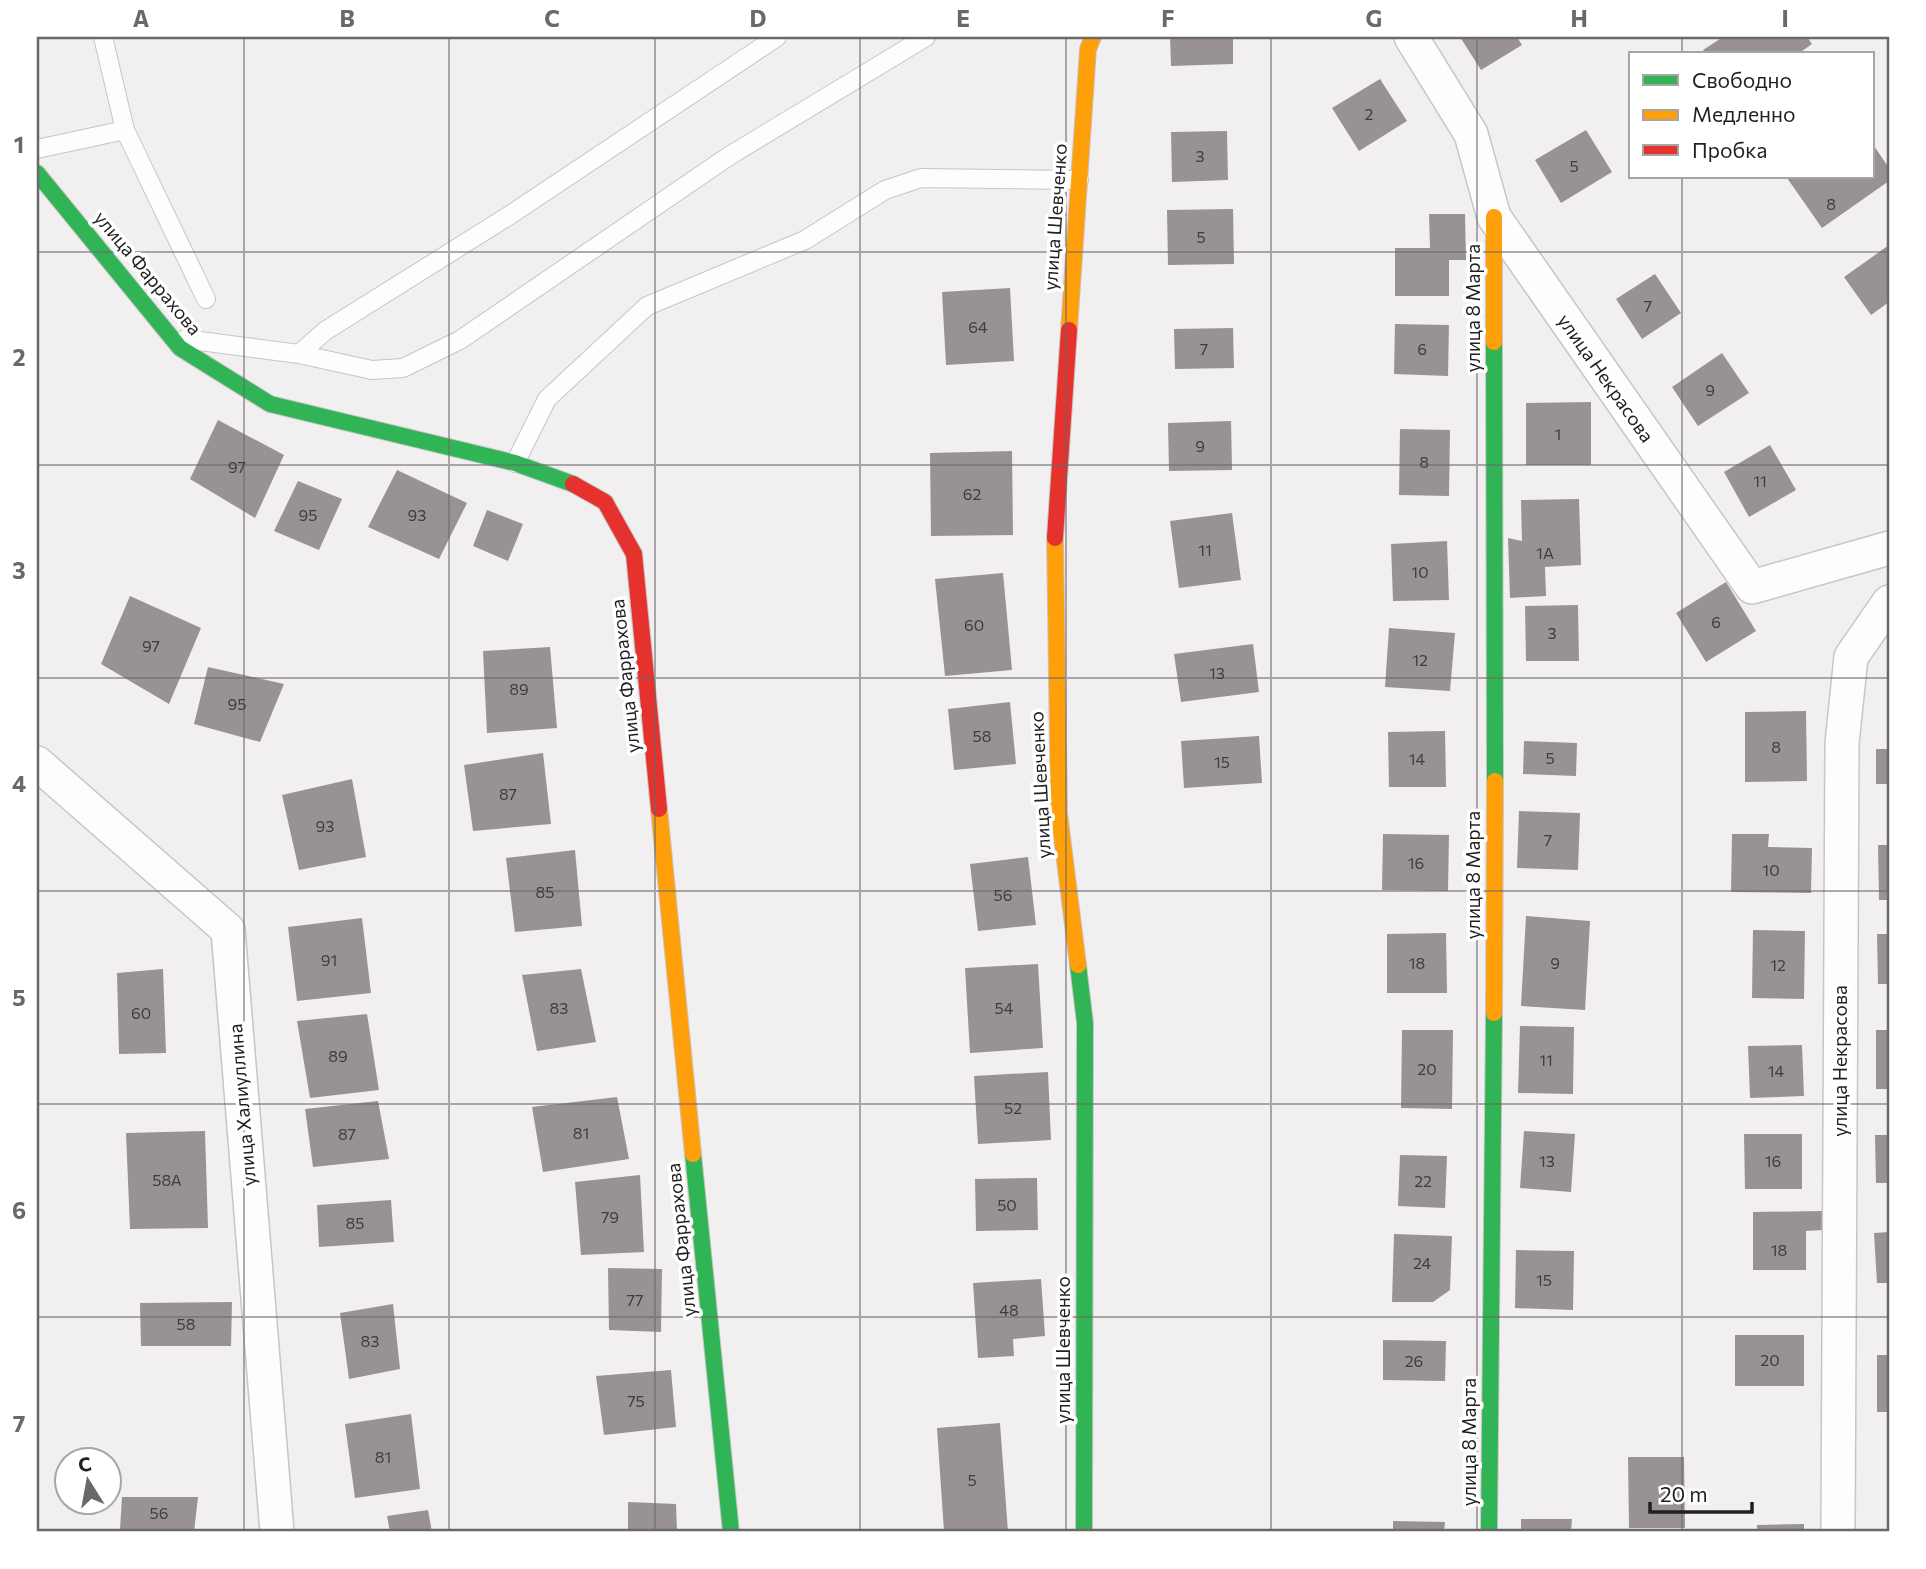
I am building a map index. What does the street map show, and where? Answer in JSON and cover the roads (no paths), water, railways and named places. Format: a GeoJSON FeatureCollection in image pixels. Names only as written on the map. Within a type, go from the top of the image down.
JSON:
{"type":"FeatureCollection","features":[{"type":"Feature","properties":{"kind":"street","name":"улица Шевченко"},"geometry":{"type":"LineString","coordinates":[[1083,1532],[1085,1023],[1059,813],[1055,533],[1087,49],[1093,37]]}},
{"type":"Feature","properties":{"kind":"street","name":"улица Некрасова"},"geometry":{"type":"LineString","coordinates":[[1411,37],[1471,134],[1494,217],[1752,587],[1889,548]]}},
{"type":"Feature","properties":{"kind":"street","name":"улица Фаррахова"},"geometry":{"type":"LineString","coordinates":[[37,173],[180,348],[270,404],[515,463],[567,481],[605,502],[635,554],[730,1532]]}},
{"type":"Feature","properties":{"kind":"street","name":"улица 8 Марта"},"geometry":{"type":"LineString","coordinates":[[1489,1532],[1494,844],[1494,217]]}},
{"type":"Feature","properties":{"kind":"street","name":"улица Некрасова"},"geometry":{"type":"LineString","coordinates":[[1838,1532],[1842,743],[1851,657],[1889,601]]}},
{"type":"Feature","properties":{"kind":"street","name":"улица Халиуллина"},"geometry":{"type":"LineString","coordinates":[[37,763],[228,930],[277,1532]]}},
{"type":"Feature","properties":{"kind":"lane"},"geometry":{"type":"LineString","coordinates":[[103,37],[125,130],[206,299]]}},
{"type":"Feature","properties":{"kind":"lane"},"geometry":{"type":"LineString","coordinates":[[299,354],[326,331],[510,215],[778,37]]}},
{"type":"Feature","properties":{"kind":"lane"},"geometry":{"type":"LineString","coordinates":[[168,334],[192,341],[299,354],[372,370],[403,368],[460,340],[729,156],[926,37]]}},
{"type":"Feature","properties":{"kind":"lane"},"geometry":{"type":"LineString","coordinates":[[37,149],[125,130]]}},
{"type":"Feature","properties":{"kind":"lane"},"geometry":{"type":"LineString","coordinates":[[515,463],[547,399],[647,306],[805,240],[884,190],[921,178],[1079,180]]}}]}
